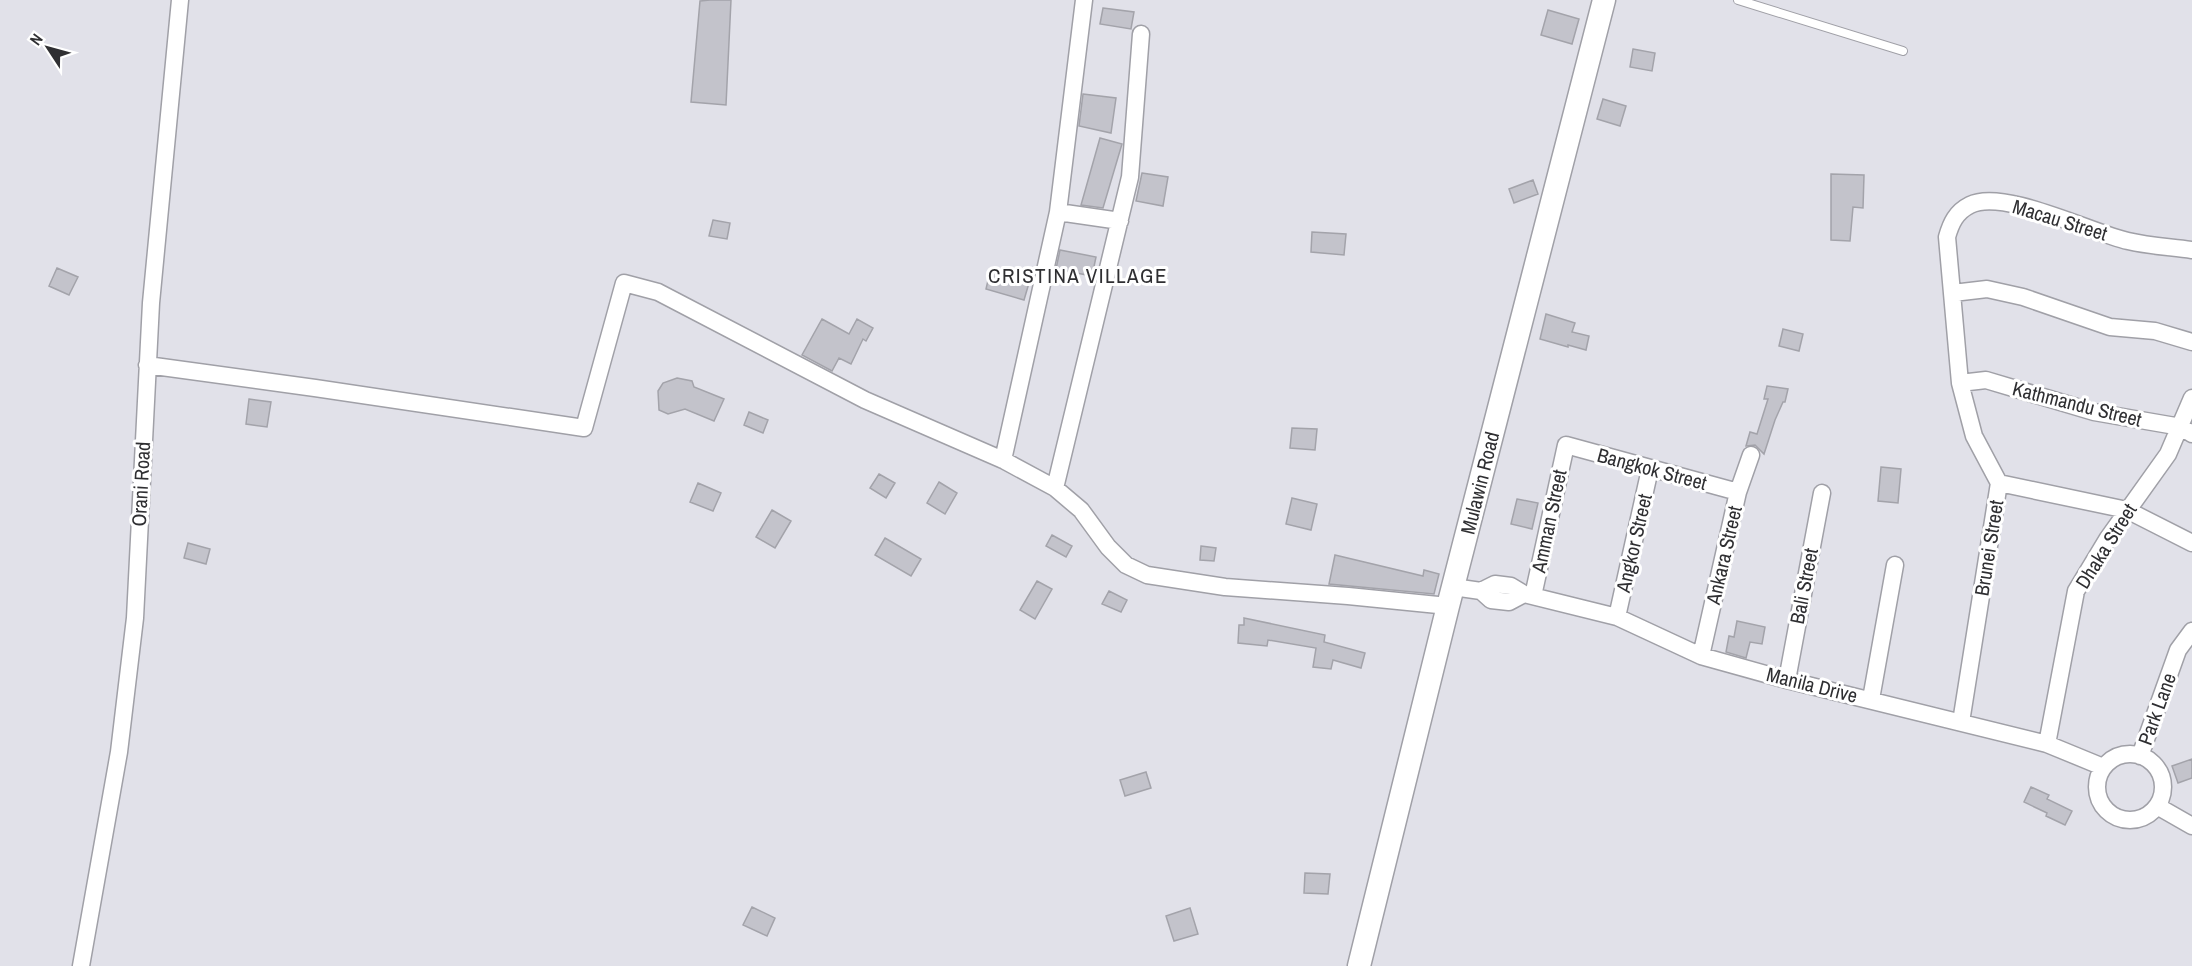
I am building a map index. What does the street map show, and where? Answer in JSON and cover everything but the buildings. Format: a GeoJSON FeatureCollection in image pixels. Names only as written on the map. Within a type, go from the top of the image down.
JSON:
{"type":"FeatureCollection","features":[{"type":"Feature","properties":{"kind":"main road","name":"Mulawin Road"},"geometry":{"type":"LineString","coordinates":[[1359,966],[1450,596],[1604,0]]}},
{"type":"Feature","properties":{"kind":"street","name":"Orani Road"},"geometry":{"type":"LineString","coordinates":[[81,966],[119,753],[135,618],[147,365],[180,0]]}},
{"type":"Feature","properties":{"kind":"street"},"geometry":{"type":"LineString","coordinates":[[1003,460],[1058,212],[1084,0]]}},
{"type":"Feature","properties":{"kind":"street"},"geometry":{"type":"LineString","coordinates":[[1055,488],[1130,177],[1141,34]]}},
{"type":"Feature","properties":{"kind":"street","name":"Macau Street"},"geometry":{"type":"LineString","coordinates":[[1947,237],[1953,219],[1971,204],[1995,201],[2038,210],[2128,241],[2192,250]]}},
{"type":"Feature","properties":{"kind":"street"},"geometry":{"type":"LineString","coordinates":[[1058,212],[1120,221]]}},
{"type":"Feature","properties":{"kind":"street","name":"Brunei Street"},"geometry":{"type":"LineString","coordinates":[[1947,237],[1960,383],[1974,436],[1999,483],[1961,722]]}},
{"type":"Feature","properties":{"kind":"street","name":"Manila Drive"},"geometry":{"type":"LineString","coordinates":[[147,365],[584,428],[624,283],[658,292],[865,400],[1003,460],[1055,488],[1081,510],[1108,547],[1126,565],[1147,575],[1226,587],[1348,596],[1450,596],[1481,591],[1495,584],[1511,586],[1529,595],[1617,617],[1701,656],[1787,680],[2047,744],[2103,767]]}},
{"type":"Feature","properties":{"kind":"street"},"geometry":{"type":"LineString","coordinates":[[1953,293],[1987,289],[2023,297],[2110,327],[2155,331],[2192,342]]}},
{"type":"Feature","properties":{"kind":"street","name":"Kathmandu Street"},"geometry":{"type":"LineString","coordinates":[[1960,383],[1986,381],[2094,412],[2186,430]]}},
{"type":"Feature","properties":{"kind":"street","name":"Dhaka Street"},"geometry":{"type":"LineString","coordinates":[[2047,744],[2076,591],[2127,510],[2186,430],[2192,398]]}},
{"type":"Feature","properties":{"kind":"street","name":"Bangkok Street"},"geometry":{"type":"LineString","coordinates":[[1566,446],[1738,492]]}},
{"type":"Feature","properties":{"kind":"street","name":"Amman Street"},"geometry":{"type":"LineString","coordinates":[[1529,595],[1566,446]]}},
{"type":"Feature","properties":{"kind":"street","name":"Ankara Street"},"geometry":{"type":"LineString","coordinates":[[1701,656],[1738,492],[1751,455]]}},
{"type":"Feature","properties":{"kind":"street","name":"Angkor Street"},"geometry":{"type":"LineString","coordinates":[[1617,617],[1650,469]]}},
{"type":"Feature","properties":{"kind":"street"},"geometry":{"type":"LineString","coordinates":[[1999,483],[2127,510],[2192,543]]}},
{"type":"Feature","properties":{"kind":"street","name":"Bali Street"},"geometry":{"type":"LineString","coordinates":[[1787,680],[1822,493]]}},
{"type":"Feature","properties":{"kind":"street"},"geometry":{"type":"LineString","coordinates":[[1871,699],[1895,565]]}},
{"type":"Feature","properties":{"kind":"street","name":"Park Lane"},"geometry":{"type":"LineString","coordinates":[[2140,756],[2178,650],[2192,631]]}},
{"type":"Feature","properties":{"kind":"street"},"geometry":{"type":"LineString","coordinates":[[2120,755],[2140,756],[2157,767],[2161,777],[2163,787],[2157,806],[2140,818],[2130,820],[2110,814],[2098,797],[2097,787],[2103,767],[2120,755]]}},
{"type":"Feature","properties":{"kind":"street"},"geometry":{"type":"LineString","coordinates":[[2157,806],[2192,826]]}},
{"type":"Feature","properties":{"kind":"lane"},"geometry":{"type":"LineString","coordinates":[[1738,0],[1903,51]]}},
{"type":"Feature","properties":{"kind":"district","name":"CRISTINA VILLAGE"},"geometry":{"type":"Point","coordinates":[1078,276]}}]}
